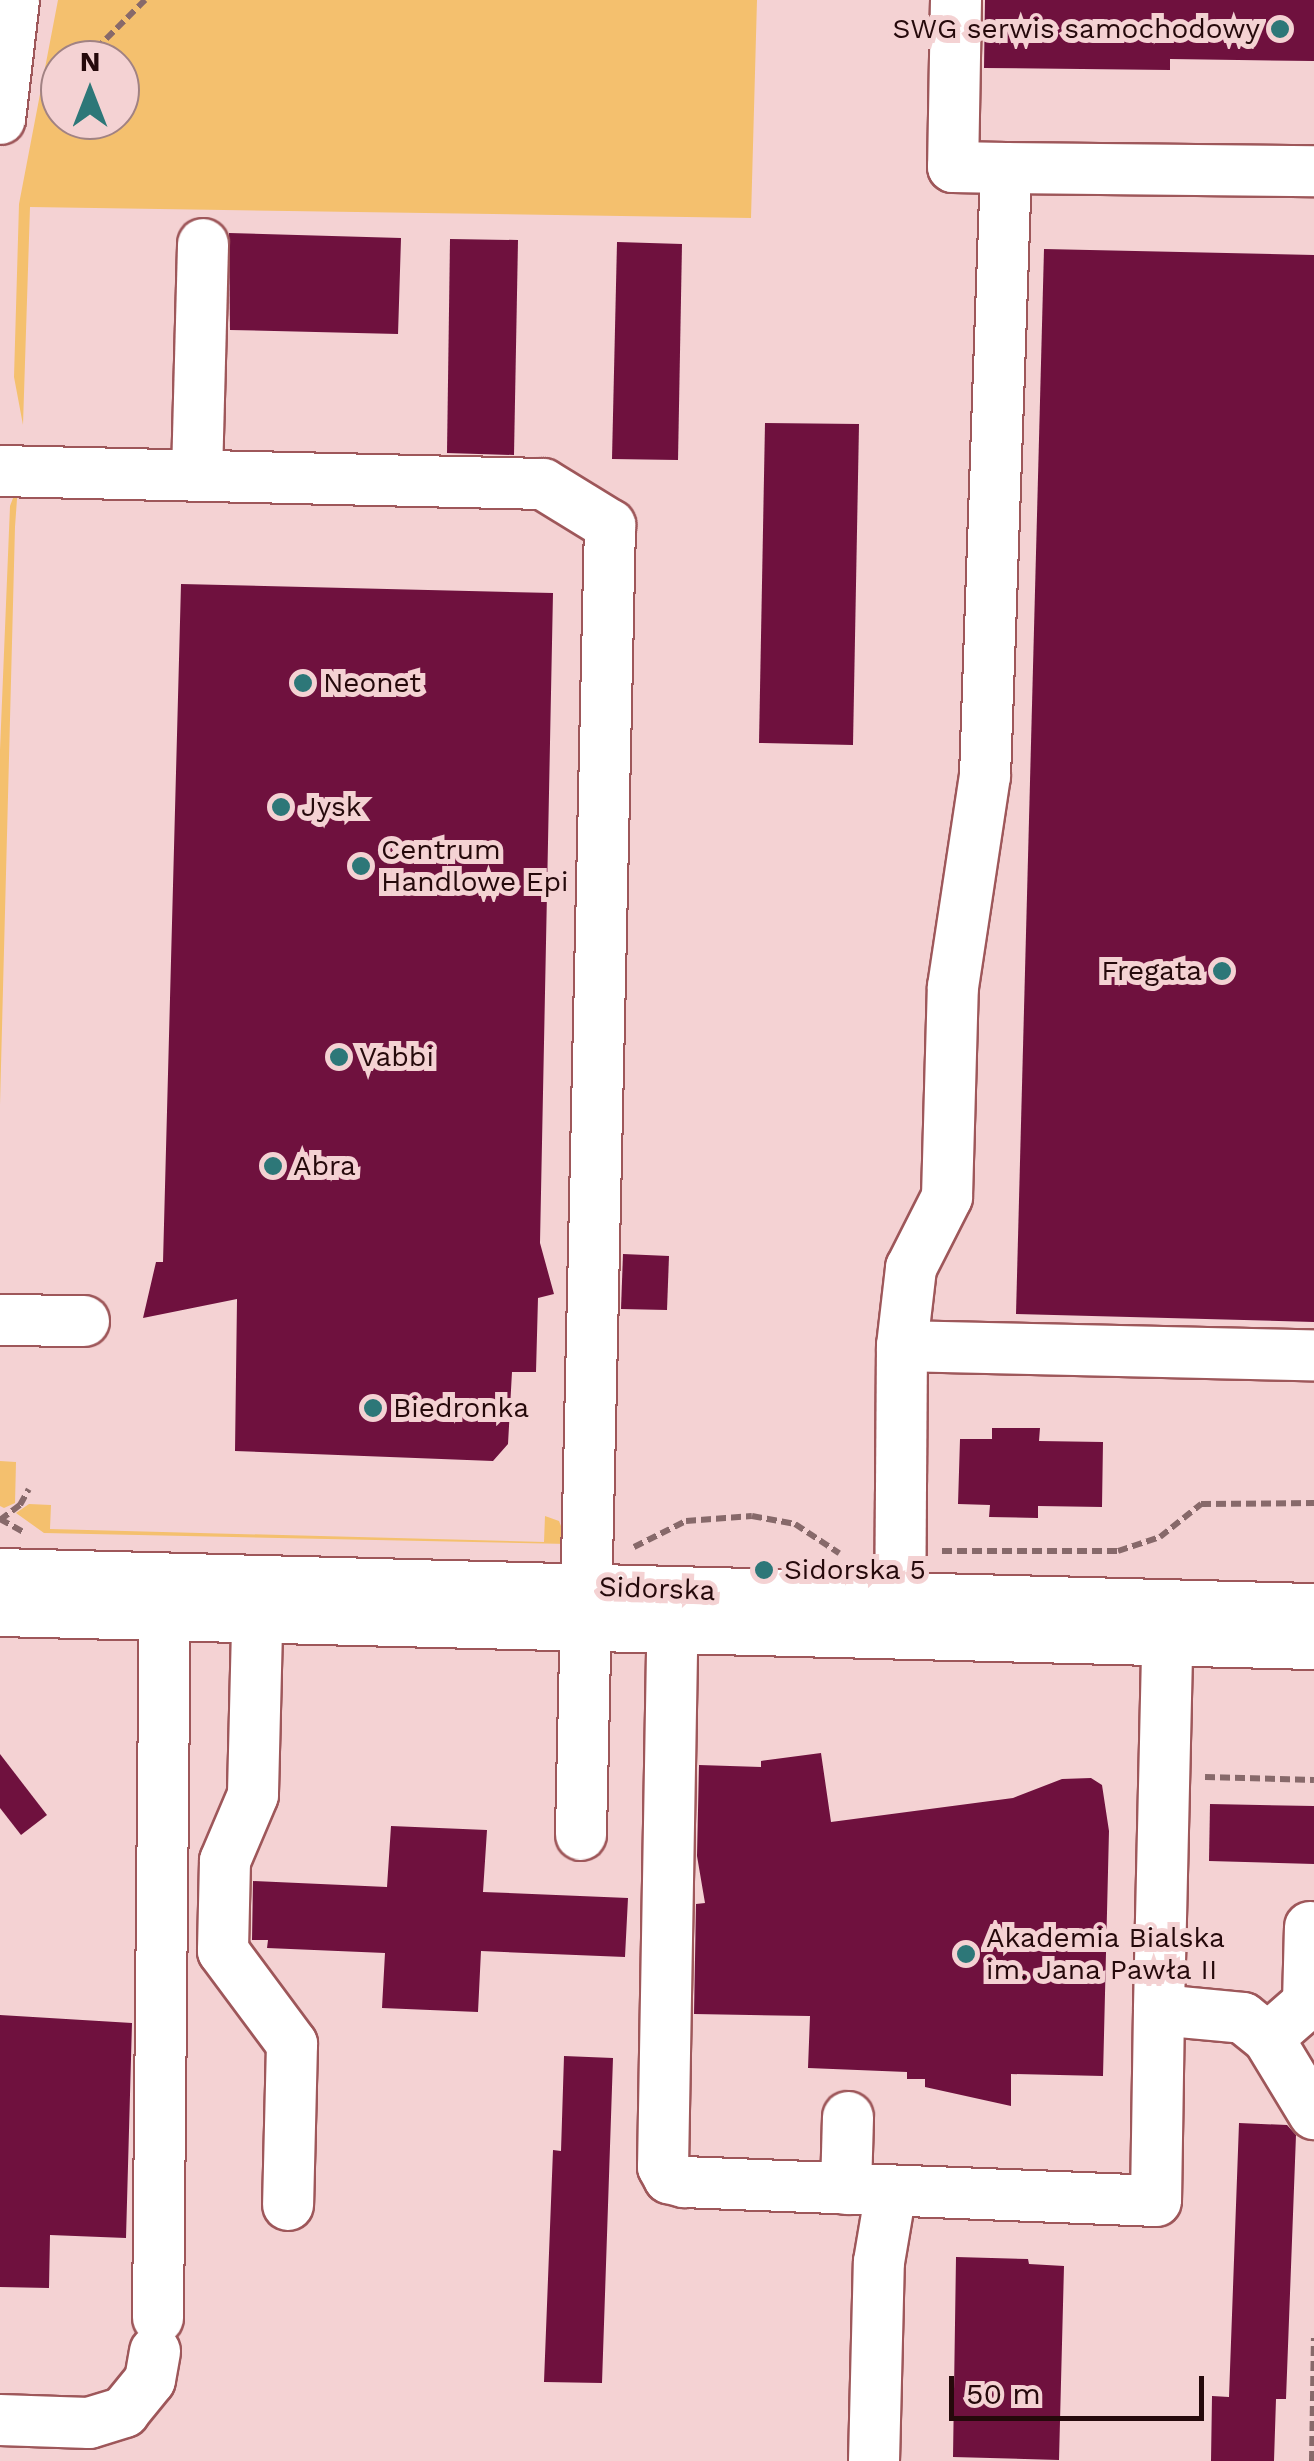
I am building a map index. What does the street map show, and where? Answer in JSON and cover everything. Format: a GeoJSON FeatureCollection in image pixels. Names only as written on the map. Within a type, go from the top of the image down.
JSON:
{"type":"FeatureCollection","features":[{"type":"Feature","properties":{"kind":"street"},"geometry":{"type":"LineString","coordinates":[[0,118],[14,0]]}},
{"type":"Feature","properties":{"kind":"street"},"geometry":{"type":"LineString","coordinates":[[956,0],[953,167],[1314,170]]}},
{"type":"Feature","properties":{"kind":"street"},"geometry":{"type":"LineString","coordinates":[[900,1616],[902,1346],[912,1268],[947,1197],[953,987],[985,776],[1006,168]]}},
{"type":"Feature","properties":{"kind":"street"},"geometry":{"type":"LineString","coordinates":[[196,475],[202,244]]}},
{"type":"Feature","properties":{"kind":"street"},"geometry":{"type":"LineString","coordinates":[[0,471],[543,484],[610,525],[581,1835]]}},
{"type":"Feature","properties":{"kind":"street"},"geometry":{"type":"LineString","coordinates":[[0,1320],[84,1320]]}},
{"type":"Feature","properties":{"kind":"street"},"geometry":{"type":"LineString","coordinates":[[902,1346],[1314,1355]]}},
{"type":"Feature","properties":{"kind":"street","name":"Sidorska"},"geometry":{"type":"LineString","coordinates":[[10,1552],[165,1596]]}},
{"type":"Feature","properties":{"kind":"street"},"geometry":{"type":"LineString","coordinates":[[4,2411],[89,2422],[124,2412],[150,2380],[157,2334],[165,1596]]}},
{"type":"Feature","properties":{"kind":"street","name":"Sidorska"},"geometry":{"type":"LineString","coordinates":[[0,1611],[165,1596],[1303,1626]]}},
{"type":"Feature","properties":{"kind":"street"},"geometry":{"type":"LineString","coordinates":[[258,1598],[253,1796],[225,1861],[222,1951],[292,2044],[288,2205]]}},
{"type":"Feature","properties":{"kind":"street"},"geometry":{"type":"LineString","coordinates":[[673,1609],[663,2167],[670,2178],[684,2182],[1156,2202],[1168,1623]]}},
{"type":"Feature","properties":{"kind":"street"},"geometry":{"type":"LineString","coordinates":[[1268,2038],[1308,2003],[1310,1927]]}},
{"type":"Feature","properties":{"kind":"street"},"geometry":{"type":"LineString","coordinates":[[1159,2010],[1243,2018],[1268,2038],[1314,2114]]}},
{"type":"Feature","properties":{"kind":"street"},"geometry":{"type":"LineString","coordinates":[[848,2117],[868,2190],[880,2262],[874,2461]]}},
{"type":"Feature","properties":{"kind":"path"},"geometry":{"type":"LineString","coordinates":[[105,40],[144,0]]}},
{"type":"Feature","properties":{"kind":"path"},"geometry":{"type":"LineString","coordinates":[[10,1552],[0,1520],[20,1505],[29,1489]]}},
{"type":"Feature","properties":{"kind":"path"},"geometry":{"type":"LineString","coordinates":[[923,1552],[1118,1552],[1160,1537],[1202,1504],[1314,1503]]}},
{"type":"Feature","properties":{"kind":"path"},"geometry":{"type":"LineString","coordinates":[[623,1550],[686,1521],[752,1516],[795,1524],[835,1552]]}},
{"type":"Feature","properties":{"kind":"path"},"geometry":{"type":"LineString","coordinates":[[1165,1776],[1314,1780]]}},
{"type":"Feature","properties":{"kind":"path"},"geometry":{"type":"LineString","coordinates":[[1312,2461],[1314,2338]]}},
{"type":"Feature","properties":{"kind":"shaded area"},"geometry":{"type":"Polygon","coordinates":[[[58,0],[757,0],[751,218],[30,207],[23,425],[14,377],[19,204],[40,94],[40,140],[140,140],[140,40],[50,40],[58,0]]]}},
{"type":"Feature","properties":{"kind":"shaded area"},"geometry":{"type":"Polygon","coordinates":[[[18,485],[0,1105],[0,750],[10,506],[18,485]]]}},
{"type":"Feature","properties":{"kind":"shaded area"},"geometry":{"type":"Polygon","coordinates":[[[0,1461],[16,1462],[15,1503],[4,1508],[0,1506],[0,1461]]]}},
{"type":"Feature","properties":{"kind":"shaded area"},"geometry":{"type":"Polygon","coordinates":[[[29,1504],[51,1505],[50,1529],[544,1542],[545,1516],[559,1521],[568,1544],[44,1533],[16,1513],[29,1504]]]}},
{"type":"Feature","properties":{"kind":"building"},"geometry":{"type":"Polygon","coordinates":[[[985,0],[1314,0],[1314,61],[1170,59],[1170,70],[984,68],[985,0]]]}},
{"type":"Feature","properties":{"kind":"building"},"geometry":{"type":"Polygon","coordinates":[[[229,233],[401,238],[398,334],[230,330],[229,233]]]}},
{"type":"Feature","properties":{"kind":"building"},"geometry":{"type":"Polygon","coordinates":[[[450,239],[518,240],[514,455],[447,453],[450,239]]]}},
{"type":"Feature","properties":{"kind":"building"},"geometry":{"type":"Polygon","coordinates":[[[617,242],[682,244],[678,460],[612,459],[617,242]]]}},
{"type":"Feature","properties":{"kind":"building"},"geometry":{"type":"Polygon","coordinates":[[[1044,249],[1314,255],[1314,1322],[1016,1314],[1044,249]]]}},
{"type":"Feature","properties":{"kind":"building"},"geometry":{"type":"Polygon","coordinates":[[[765,423],[859,424],[853,745],[759,743],[765,423]]]}},
{"type":"Feature","properties":{"kind":"building","name":"Centrum Handlowe Epi"},"geometry":{"type":"Polygon","coordinates":[[[181,584],[553,593],[540,1243],[554,1294],[538,1298],[536,1372],[512,1372],[508,1444],[493,1461],[235,1451],[237,1299],[143,1318],[156,1262],[163,1262],[181,584]]]}},
{"type":"Feature","properties":{"kind":"building"},"geometry":{"type":"Polygon","coordinates":[[[623,1254],[669,1256],[667,1310],[621,1309],[623,1254]]]}},
{"type":"Feature","properties":{"kind":"building"},"geometry":{"type":"Polygon","coordinates":[[[992,1428],[1040,1428],[1039,1441],[1103,1442],[1102,1507],[1038,1506],[1038,1518],[989,1517],[990,1505],[958,1504],[960,1439],[992,1439],[992,1428]]]}},
{"type":"Feature","properties":{"kind":"building","name":"Akademia Bialska im. Jana Pawła II"},"geometry":{"type":"Polygon","coordinates":[[[821,1753],[831,1822],[1013,1798],[1062,1779],[1091,1778],[1102,1785],[1109,1831],[1103,2076],[1011,2074],[1011,2106],[925,2087],[925,2079],[907,2079],[907,2072],[808,2068],[810,2016],[694,2014],[696,1904],[705,1903],[697,1856],[699,1765],[761,1767],[761,1761],[821,1753]]]}},
{"type":"Feature","properties":{"kind":"building"},"geometry":{"type":"Polygon","coordinates":[[[0,1754],[47,1815],[21,1835],[0,1808],[0,1754]]]}},
{"type":"Feature","properties":{"kind":"building"},"geometry":{"type":"Polygon","coordinates":[[[1210,1804],[1314,1806],[1314,1864],[1209,1861],[1210,1804]]]}},
{"type":"Feature","properties":{"kind":"building"},"geometry":{"type":"Polygon","coordinates":[[[391,1826],[487,1830],[483,1892],[628,1898],[625,1957],[481,1951],[478,2012],[382,2008],[385,1953],[267,1948],[268,1940],[252,1940],[253,1881],[387,1887],[391,1826]]]}},
{"type":"Feature","properties":{"kind":"building"},"geometry":{"type":"Polygon","coordinates":[[[0,2015],[132,2023],[126,2238],[50,2235],[49,2288],[0,2287],[0,2015]]]}},
{"type":"Feature","properties":{"kind":"building"},"geometry":{"type":"Polygon","coordinates":[[[564,2056],[613,2058],[602,2383],[544,2382],[553,2150],[561,2151],[564,2056]]]}},
{"type":"Feature","properties":{"kind":"building"},"geometry":{"type":"Polygon","coordinates":[[[1239,2123],[1287,2125],[1296,2135],[1286,2399],[1276,2399],[1274,2461],[1211,2461],[1212,2396],[1229,2397],[1239,2123]]]}},
{"type":"Feature","properties":{"kind":"building"},"geometry":{"type":"Polygon","coordinates":[[[956,2257],[1028,2259],[1029,2264],[1064,2266],[1059,2460],[953,2457],[956,2257]]]}},
{"type":"Feature","properties":{"kind":"place","name":"SWG serwis samochodowy"},"geometry":{"type":"Point","coordinates":[1280,29]}},
{"type":"Feature","properties":{"kind":"place","name":"Neonet"},"geometry":{"type":"Point","coordinates":[303,683]}},
{"type":"Feature","properties":{"kind":"place","name":"Jysk"},"geometry":{"type":"Point","coordinates":[281,807]}},
{"type":"Feature","properties":{"kind":"place","name":"Centrum Handlowe Epi"},"geometry":{"type":"Point","coordinates":[361,866]}},
{"type":"Feature","properties":{"kind":"place","name":"Fregata"},"geometry":{"type":"Point","coordinates":[1222,971]}},
{"type":"Feature","properties":{"kind":"place","name":"Vabbi"},"geometry":{"type":"Point","coordinates":[339,1057]}},
{"type":"Feature","properties":{"kind":"place","name":"Abra"},"geometry":{"type":"Point","coordinates":[273,1166]}},
{"type":"Feature","properties":{"kind":"place","name":"Biedronka"},"geometry":{"type":"Point","coordinates":[373,1408]}},
{"type":"Feature","properties":{"kind":"place","name":"Sidorska 5"},"geometry":{"type":"Point","coordinates":[764,1570]}},
{"type":"Feature","properties":{"kind":"place","name":"Akademia Bialska im. Jana Pawła II"},"geometry":{"type":"Point","coordinates":[966,1954]}}]}
